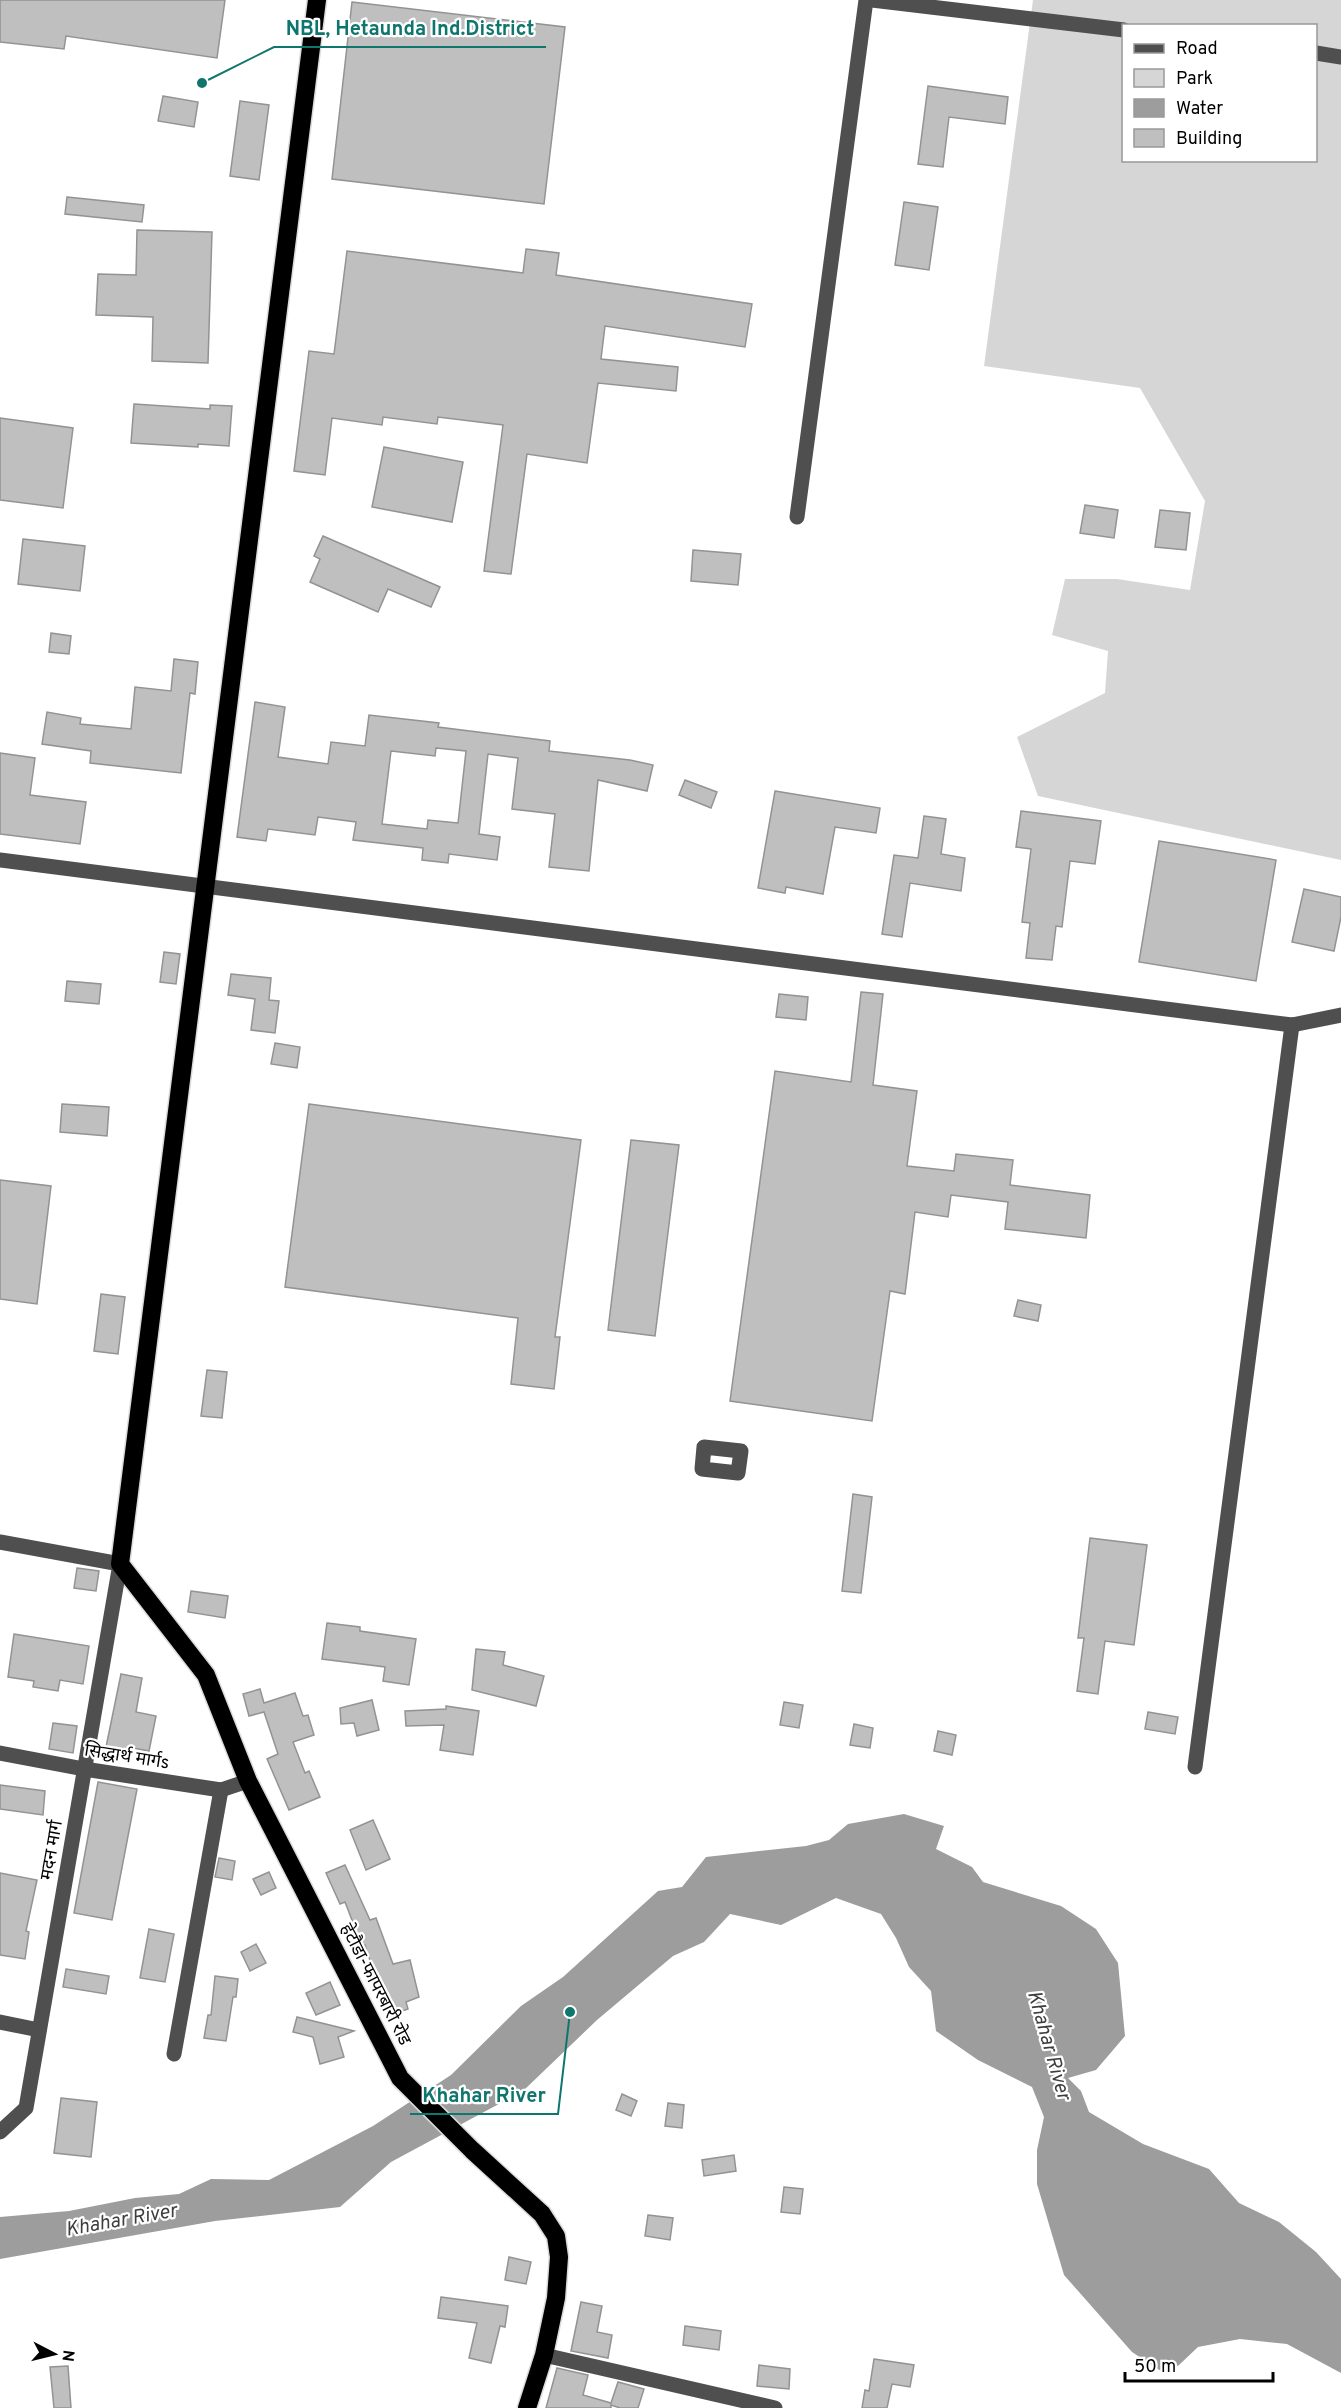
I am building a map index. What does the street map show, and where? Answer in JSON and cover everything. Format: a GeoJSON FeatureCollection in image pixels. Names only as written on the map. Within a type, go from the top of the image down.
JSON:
{"type":"FeatureCollection","features":[{"type":"Feature","properties":{"kind":"highway"},"geometry":{"type":"LineString","coordinates":[[120,1564],[317,0]]}},
{"type":"Feature","properties":{"kind":"highway","name":"हेटौडा-फापरबारी रोड"},"geometry":{"type":"LineString","coordinates":[[120,1564],[206,1675],[248,1781],[400,2078],[472,2150],[542,2214],[556,2236],[559,2257],[556,2298],[544,2355],[527,2408]]}},
{"type":"Feature","properties":{"kind":"street"},"geometry":{"type":"LineString","coordinates":[[797,517],[866,0]]}},
{"type":"Feature","properties":{"kind":"street"},"geometry":{"type":"LineString","coordinates":[[872,0],[1122,30]]}},
{"type":"Feature","properties":{"kind":"street"},"geometry":{"type":"LineString","coordinates":[[1317,53],[1341,57]]}},
{"type":"Feature","properties":{"kind":"street"},"geometry":{"type":"LineString","coordinates":[[0,860],[1292,1025],[1341,1015]]}},
{"type":"Feature","properties":{"kind":"street"},"geometry":{"type":"LineString","coordinates":[[1196,1767],[1292,1025]]}},
{"type":"Feature","properties":{"kind":"street"},"geometry":{"type":"LineString","coordinates":[[0,1542],[120,1564]]}},
{"type":"Feature","properties":{"kind":"street","name":"मदन मार्ग"},"geometry":{"type":"LineString","coordinates":[[0,2132],[26,2108],[120,1564]]}},
{"type":"Feature","properties":{"kind":"street","name":"सिद्धार्थ मार्गs"},"geometry":{"type":"LineString","coordinates":[[0,1754],[221,1790],[248,1781]]}},
{"type":"Feature","properties":{"kind":"street"},"geometry":{"type":"LineString","coordinates":[[174,2054],[221,1790]]}},
{"type":"Feature","properties":{"kind":"street"},"geometry":{"type":"LineString","coordinates":[[0,2022],[39,2030]]}},
{"type":"Feature","properties":{"kind":"street"},"geometry":{"type":"LineString","coordinates":[[544,2355],[775,2408]]}},
{"type":"Feature","properties":{"kind":"green space"},"geometry":{"type":"Polygon","coordinates":[[[1033,0],[1341,0],[1341,860],[1038,796],[1017,737],[1105,693],[1108,651],[1052,635],[1065,579],[1117,579],[1190,590],[1205,501],[1140,388],[984,366],[1033,0]]]}},
{"type":"Feature","properties":{"kind":"water"},"geometry":{"type":"Polygon","coordinates":[[[904,1814],[944,1826],[936,1849],[972,1867],[983,1882],[1061,1906],[1096,1929],[1118,1963],[1125,2036],[1096,2070],[1068,2078],[1081,2091],[1089,2112],[1143,2144],[1209,2169],[1239,2203],[1279,2222],[1316,2252],[1341,2279],[1341,2373],[1287,2344],[1240,2339],[1198,2347],[1179,2365],[1164,2373],[1132,2352],[1064,2275],[1037,2184],[1037,2150],[1044,2117],[1032,2087],[978,2060],[936,2031],[931,1991],[909,1967],[896,1938],[881,1914],[836,1898],[781,1925],[730,1914],[704,1942],[673,1956],[597,2020],[523,2091],[391,2162],[340,2207],[215,2221],[0,2259],[0,2217],[69,2211],[135,2198],[179,2194],[211,2179],[269,2180],[373,2126],[451,2075],[521,2006],[563,1977],[658,1891],[682,1887],[706,1857],[806,1846],[829,1840],[848,1824],[904,1814]]]}},
{"type":"Feature","properties":{"kind":"building"},"geometry":{"type":"Polygon","coordinates":[[[0,0],[225,0],[217,58],[66,36],[64,49],[0,42],[0,0]]]}},
{"type":"Feature","properties":{"kind":"building"},"geometry":{"type":"Polygon","coordinates":[[[352,2],[565,27],[544,204],[332,179],[352,2]]]}},
{"type":"Feature","properties":{"kind":"building"},"geometry":{"type":"Polygon","coordinates":[[[928,86],[1008,97],[1005,124],[949,117],[943,167],[918,164],[928,86]]]}},
{"type":"Feature","properties":{"kind":"building"},"geometry":{"type":"Polygon","coordinates":[[[163,96],[198,102],[194,127],[158,121],[163,96]]]}},
{"type":"Feature","properties":{"kind":"building"},"geometry":{"type":"Polygon","coordinates":[[[240,101],[269,105],[259,180],[230,176],[240,101]]]}},
{"type":"Feature","properties":{"kind":"building"},"geometry":{"type":"Polygon","coordinates":[[[67,197],[144,205],[142,222],[65,214],[67,197]]]}},
{"type":"Feature","properties":{"kind":"building"},"geometry":{"type":"Polygon","coordinates":[[[904,202],[938,207],[929,270],[895,265],[904,202]]]}},
{"type":"Feature","properties":{"kind":"building"},"geometry":{"type":"Polygon","coordinates":[[[137,230],[212,232],[208,363],[152,361],[153,317],[96,315],[98,274],[136,275],[137,230]]]}},
{"type":"Feature","properties":{"kind":"building"},"geometry":{"type":"Polygon","coordinates":[[[526,249],[559,253],[556,275],[752,304],[745,347],[605,326],[601,359],[678,367],[676,391],[598,383],[587,463],[527,454],[511,574],[484,571],[503,425],[438,417],[437,424],[383,417],[382,425],[332,418],[325,475],[294,471],[309,351],[334,354],[347,251],[523,273],[526,249]]]}},
{"type":"Feature","properties":{"kind":"building"},"geometry":{"type":"Polygon","coordinates":[[[134,404],[210,409],[210,405],[232,406],[229,446],[198,444],[198,447],[131,443],[134,404]]]}},
{"type":"Feature","properties":{"kind":"building"},"geometry":{"type":"Polygon","coordinates":[[[0,418],[73,428],[63,508],[0,500],[0,418]]]}},
{"type":"Feature","properties":{"kind":"building"},"geometry":{"type":"Polygon","coordinates":[[[384,447],[463,462],[452,522],[372,507],[384,447]]]}},
{"type":"Feature","properties":{"kind":"building"},"geometry":{"type":"Polygon","coordinates":[[[1085,505],[1118,510],[1114,538],[1080,533],[1085,505]]]}},
{"type":"Feature","properties":{"kind":"building"},"geometry":{"type":"Polygon","coordinates":[[[1160,510],[1190,513],[1186,550],[1155,547],[1160,510]]]}},
{"type":"Feature","properties":{"kind":"building"},"geometry":{"type":"Polygon","coordinates":[[[323,536],[440,587],[431,607],[388,589],[378,612],[310,582],[320,559],[314,556],[323,536]]]}},
{"type":"Feature","properties":{"kind":"building"},"geometry":{"type":"Polygon","coordinates":[[[23,539],[85,546],[80,591],[18,584],[23,539]]]}},
{"type":"Feature","properties":{"kind":"building"},"geometry":{"type":"Polygon","coordinates":[[[693,550],[741,554],[738,585],[691,581],[693,550]]]}},
{"type":"Feature","properties":{"kind":"building"},"geometry":{"type":"Polygon","coordinates":[[[51,633],[71,636],[69,654],[49,652],[51,633]]]}},
{"type":"Feature","properties":{"kind":"building"},"geometry":{"type":"Polygon","coordinates":[[[174,659],[198,662],[195,694],[190,693],[181,773],[90,763],[91,751],[42,744],[47,712],[81,718],[80,724],[131,729],[135,687],[171,691],[174,659]]]}},
{"type":"Feature","properties":{"kind":"building"},"geometry":{"type":"Polygon","coordinates":[[[255,702],[285,707],[278,757],[328,764],[331,742],[365,746],[369,715],[439,723],[438,727],[550,741],[549,751],[630,760],[653,765],[647,791],[598,780],[589,871],[549,867],[555,814],[512,809],[518,758],[488,754],[479,834],[500,837],[497,860],[449,854],[448,863],[422,860],[423,848],[353,840],[356,822],[318,817],[315,835],[268,829],[266,841],[237,837],[255,702]],[[436,748],[435,756],[391,751],[382,824],[427,829],[428,820],[458,823],[466,751],[436,748]]]}},
{"type":"Feature","properties":{"kind":"building"},"geometry":{"type":"Polygon","coordinates":[[[0,753],[35,758],[30,795],[86,802],[80,844],[0,834],[0,753]]]}},
{"type":"Feature","properties":{"kind":"building"},"geometry":{"type":"Polygon","coordinates":[[[685,780],[717,792],[711,808],[679,795],[685,780]]]}},
{"type":"Feature","properties":{"kind":"building"},"geometry":{"type":"Polygon","coordinates":[[[775,791],[880,808],[876,833],[835,827],[823,894],[786,887],[785,893],[758,888],[775,791]]]}},
{"type":"Feature","properties":{"kind":"building"},"geometry":{"type":"Polygon","coordinates":[[[1021,811],[1101,821],[1095,864],[1070,861],[1062,927],[1056,926],[1052,960],[1026,958],[1030,923],[1022,922],[1031,849],[1016,847],[1021,811]]]}},
{"type":"Feature","properties":{"kind":"building"},"geometry":{"type":"Polygon","coordinates":[[[924,816],[946,819],[941,854],[965,858],[961,891],[910,883],[902,937],[882,934],[894,855],[918,858],[924,816]]]}},
{"type":"Feature","properties":{"kind":"building"},"geometry":{"type":"Polygon","coordinates":[[[1159,841],[1276,860],[1256,981],[1139,962],[1159,841]]]}},
{"type":"Feature","properties":{"kind":"building"},"geometry":{"type":"Polygon","coordinates":[[[1304,889],[1341,897],[1341,917],[1334,951],[1292,942],[1304,889]]]}},
{"type":"Feature","properties":{"kind":"building"},"geometry":{"type":"Polygon","coordinates":[[[164,952],[180,954],[176,984],[160,982],[164,952]]]}},
{"type":"Feature","properties":{"kind":"building"},"geometry":{"type":"Polygon","coordinates":[[[231,974],[271,978],[269,1000],[279,1001],[275,1033],[251,1030],[255,999],[228,995],[231,974]]]}},
{"type":"Feature","properties":{"kind":"building"},"geometry":{"type":"Polygon","coordinates":[[[67,981],[101,984],[99,1004],[65,1001],[67,981]]]}},
{"type":"Feature","properties":{"kind":"building"},"geometry":{"type":"Polygon","coordinates":[[[861,992],[883,994],[873,1085],[917,1091],[907,1166],[954,1171],[956,1154],[1013,1160],[1010,1185],[1090,1195],[1086,1238],[1005,1229],[1008,1202],[951,1195],[948,1217],[915,1212],[905,1294],[890,1291],[872,1421],[730,1401],[775,1071],[851,1082],[861,992]]]}},
{"type":"Feature","properties":{"kind":"building"},"geometry":{"type":"Polygon","coordinates":[[[779,994],[808,997],[806,1020],[776,1017],[779,994]]]}},
{"type":"Feature","properties":{"kind":"building"},"geometry":{"type":"Polygon","coordinates":[[[275,1043],[300,1047],[297,1068],[271,1064],[275,1043]]]}},
{"type":"Feature","properties":{"kind":"building"},"geometry":{"type":"Polygon","coordinates":[[[62,1104],[109,1107],[107,1136],[60,1132],[62,1104]]]}},
{"type":"Feature","properties":{"kind":"building"},"geometry":{"type":"Polygon","coordinates":[[[309,1104],[581,1140],[555,1337],[560,1337],[554,1389],[511,1384],[518,1318],[285,1287],[309,1104]]]}},
{"type":"Feature","properties":{"kind":"building"},"geometry":{"type":"Polygon","coordinates":[[[631,1140],[679,1145],[655,1336],[608,1330],[631,1140]]]}},
{"type":"Feature","properties":{"kind":"building"},"geometry":{"type":"Polygon","coordinates":[[[0,1180],[51,1186],[37,1304],[0,1299],[0,1180]]]}},
{"type":"Feature","properties":{"kind":"building"},"geometry":{"type":"Polygon","coordinates":[[[101,1294],[125,1297],[118,1354],[94,1351],[101,1294]]]}},
{"type":"Feature","properties":{"kind":"building"},"geometry":{"type":"Polygon","coordinates":[[[1018,1300],[1041,1305],[1038,1321],[1014,1316],[1018,1300]]]}},
{"type":"Feature","properties":{"kind":"building"},"geometry":{"type":"Polygon","coordinates":[[[207,1370],[227,1372],[222,1418],[201,1416],[207,1370]]]}},
{"type":"Feature","properties":{"kind":"building"},"geometry":{"type":"Polygon","coordinates":[[[853,1494],[872,1497],[861,1593],[842,1591],[853,1494]]]}},
{"type":"Feature","properties":{"kind":"building"},"geometry":{"type":"Polygon","coordinates":[[[1090,1538],[1147,1545],[1134,1645],[1105,1641],[1098,1694],[1077,1691],[1084,1638],[1078,1638],[1090,1538]]]}},
{"type":"Feature","properties":{"kind":"building"},"geometry":{"type":"Polygon","coordinates":[[[77,1568],[99,1571],[96,1591],[74,1588],[77,1568]]]}},
{"type":"Feature","properties":{"kind":"building"},"geometry":{"type":"Polygon","coordinates":[[[191,1591],[228,1596],[225,1618],[188,1612],[191,1591]]]}},
{"type":"Feature","properties":{"kind":"building"},"geometry":{"type":"Polygon","coordinates":[[[327,1623],[360,1627],[360,1631],[416,1639],[409,1685],[383,1681],[385,1667],[322,1659],[327,1623]]]}},
{"type":"Feature","properties":{"kind":"building"},"geometry":{"type":"Polygon","coordinates":[[[14,1634],[89,1646],[83,1684],[60,1680],[58,1691],[33,1687],[34,1681],[8,1677],[14,1634]]]}},
{"type":"Feature","properties":{"kind":"building"},"geometry":{"type":"Polygon","coordinates":[[[476,1649],[505,1652],[503,1665],[544,1676],[536,1706],[472,1690],[476,1649]]]}},
{"type":"Feature","properties":{"kind":"building"},"geometry":{"type":"Polygon","coordinates":[[[121,1674],[142,1678],[136,1712],[156,1716],[149,1751],[128,1747],[126,1756],[105,1752],[121,1674]]]}},
{"type":"Feature","properties":{"kind":"building"},"geometry":{"type":"Polygon","coordinates":[[[260,1689],[264,1703],[295,1693],[303,1716],[308,1715],[314,1735],[293,1742],[305,1773],[309,1771],[320,1797],[289,1810],[267,1759],[278,1754],[264,1712],[249,1716],[243,1694],[260,1689]]]}},
{"type":"Feature","properties":{"kind":"building"},"geometry":{"type":"Polygon","coordinates":[[[372,1700],[379,1730],[357,1736],[354,1723],[341,1724],[340,1708],[372,1700]]]}},
{"type":"Feature","properties":{"kind":"building"},"geometry":{"type":"Polygon","coordinates":[[[784,1702],[803,1705],[799,1728],[780,1725],[784,1702]]]}},
{"type":"Feature","properties":{"kind":"building"},"geometry":{"type":"Polygon","coordinates":[[[446,1706],[479,1711],[473,1755],[440,1750],[444,1725],[406,1726],[405,1711],[446,1709],[446,1706]]]}},
{"type":"Feature","properties":{"kind":"building"},"geometry":{"type":"Polygon","coordinates":[[[1148,1712],[1178,1717],[1175,1734],[1145,1729],[1148,1712]]]}},
{"type":"Feature","properties":{"kind":"building"},"geometry":{"type":"Polygon","coordinates":[[[53,1723],[77,1726],[73,1753],[49,1749],[53,1723]]]}},
{"type":"Feature","properties":{"kind":"building"},"geometry":{"type":"Polygon","coordinates":[[[854,1724],[873,1728],[870,1748],[850,1745],[854,1724]]]}},
{"type":"Feature","properties":{"kind":"building"},"geometry":{"type":"Polygon","coordinates":[[[938,1731],[956,1735],[952,1755],[934,1751],[938,1731]]]}},
{"type":"Feature","properties":{"kind":"building"},"geometry":{"type":"Polygon","coordinates":[[[98,1782],[137,1789],[112,1920],[74,1913],[98,1782]]]}},
{"type":"Feature","properties":{"kind":"building"},"geometry":{"type":"Polygon","coordinates":[[[0,1785],[45,1791],[43,1815],[0,1809],[0,1785]]]}},
{"type":"Feature","properties":{"kind":"building"},"geometry":{"type":"Polygon","coordinates":[[[373,1820],[390,1859],[366,1870],[350,1830],[373,1820]]]}},
{"type":"Feature","properties":{"kind":"building"},"geometry":{"type":"Polygon","coordinates":[[[219,1858],[235,1861],[232,1880],[215,1877],[219,1858]]]}},
{"type":"Feature","properties":{"kind":"building"},"geometry":{"type":"Polygon","coordinates":[[[345,1865],[370,1920],[376,1918],[393,1964],[410,1960],[419,1997],[406,2002],[408,2009],[388,2016],[365,1945],[362,1946],[345,1902],[340,1904],[326,1873],[345,1865]]]}},
{"type":"Feature","properties":{"kind":"building"},"geometry":{"type":"Polygon","coordinates":[[[269,1872],[276,1888],[261,1895],[253,1879],[269,1872]]]}},
{"type":"Feature","properties":{"kind":"building"},"geometry":{"type":"Polygon","coordinates":[[[0,1873],[37,1880],[26,1931],[29,1932],[25,1959],[0,1955],[0,1873]]]}},
{"type":"Feature","properties":{"kind":"building"},"geometry":{"type":"Polygon","coordinates":[[[149,1929],[174,1934],[165,1982],[140,1978],[149,1929]]]}},
{"type":"Feature","properties":{"kind":"building"},"geometry":{"type":"Polygon","coordinates":[[[256,1944],[266,1963],[250,1971],[241,1952],[256,1944]]]}},
{"type":"Feature","properties":{"kind":"building"},"geometry":{"type":"Polygon","coordinates":[[[66,1969],[109,1976],[106,1994],[63,1987],[66,1969]]]}},
{"type":"Feature","properties":{"kind":"building"},"geometry":{"type":"Polygon","coordinates":[[[215,1976],[238,1979],[226,2041],[204,2038],[208,2015],[211,2015],[215,1976]]]}},
{"type":"Feature","properties":{"kind":"building"},"geometry":{"type":"Polygon","coordinates":[[[330,1982],[340,2005],[316,2015],[306,1993],[330,1982]]]}},
{"type":"Feature","properties":{"kind":"building"},"geometry":{"type":"Polygon","coordinates":[[[297,2017],[354,2031],[338,2037],[344,2057],[320,2064],[313,2037],[293,2032],[297,2017]]]}},
{"type":"Feature","properties":{"kind":"building"},"geometry":{"type":"Polygon","coordinates":[[[622,2094],[637,2101],[631,2116],[616,2110],[622,2094]]]}},
{"type":"Feature","properties":{"kind":"building"},"geometry":{"type":"Polygon","coordinates":[[[61,2098],[97,2102],[91,2157],[54,2153],[61,2098]]]}},
{"type":"Feature","properties":{"kind":"building"},"geometry":{"type":"Polygon","coordinates":[[[668,2103],[684,2105],[682,2128],[665,2126],[668,2103]]]}},
{"type":"Feature","properties":{"kind":"building"},"geometry":{"type":"Polygon","coordinates":[[[734,2155],[736,2171],[704,2176],[702,2160],[734,2155]]]}},
{"type":"Feature","properties":{"kind":"building"},"geometry":{"type":"Polygon","coordinates":[[[784,2187],[803,2189],[800,2214],[781,2212],[784,2187]]]}},
{"type":"Feature","properties":{"kind":"building"},"geometry":{"type":"Polygon","coordinates":[[[648,2215],[673,2218],[670,2240],[645,2236],[648,2215]]]}},
{"type":"Feature","properties":{"kind":"building"},"geometry":{"type":"Polygon","coordinates":[[[509,2257],[531,2262],[526,2284],[505,2280],[509,2257]]]}},
{"type":"Feature","properties":{"kind":"building"},"geometry":{"type":"Polygon","coordinates":[[[441,2297],[508,2306],[505,2327],[500,2326],[491,2363],[469,2358],[477,2323],[438,2318],[441,2297]]]}},
{"type":"Feature","properties":{"kind":"building"},"geometry":{"type":"Polygon","coordinates":[[[581,2302],[602,2306],[597,2332],[612,2335],[608,2358],[571,2351],[581,2302]]]}},
{"type":"Feature","properties":{"kind":"building"},"geometry":{"type":"Polygon","coordinates":[[[685,2326],[721,2331],[719,2350],[683,2345],[685,2326]]]}},
{"type":"Feature","properties":{"kind":"building"},"geometry":{"type":"Polygon","coordinates":[[[874,2359],[914,2365],[910,2387],[892,2384],[887,2408],[862,2408],[865,2390],[869,2391],[874,2359]]]}},
{"type":"Feature","properties":{"kind":"building"},"geometry":{"type":"Polygon","coordinates":[[[759,2365],[790,2369],[789,2389],[757,2386],[759,2365]]]}},
{"type":"Feature","properties":{"kind":"building"},"geometry":{"type":"Polygon","coordinates":[[[68,2366],[71,2408],[54,2408],[50,2367],[68,2366]]]}},
{"type":"Feature","properties":{"kind":"building"},"geometry":{"type":"Polygon","coordinates":[[[557,2368],[588,2375],[583,2395],[611,2403],[618,2382],[644,2389],[638,2408],[620,2408],[611,2405],[611,2408],[546,2408],[557,2368]]]}},
{"type":"Feature","properties":{"kind":"place","name":"NBL, Hetaunda Ind.District"},"geometry":{"type":"Point","coordinates":[202,83]}},
{"type":"Feature","properties":{"kind":"place","name":"Khahar River"},"geometry":{"type":"Point","coordinates":[570,2012]}}]}
